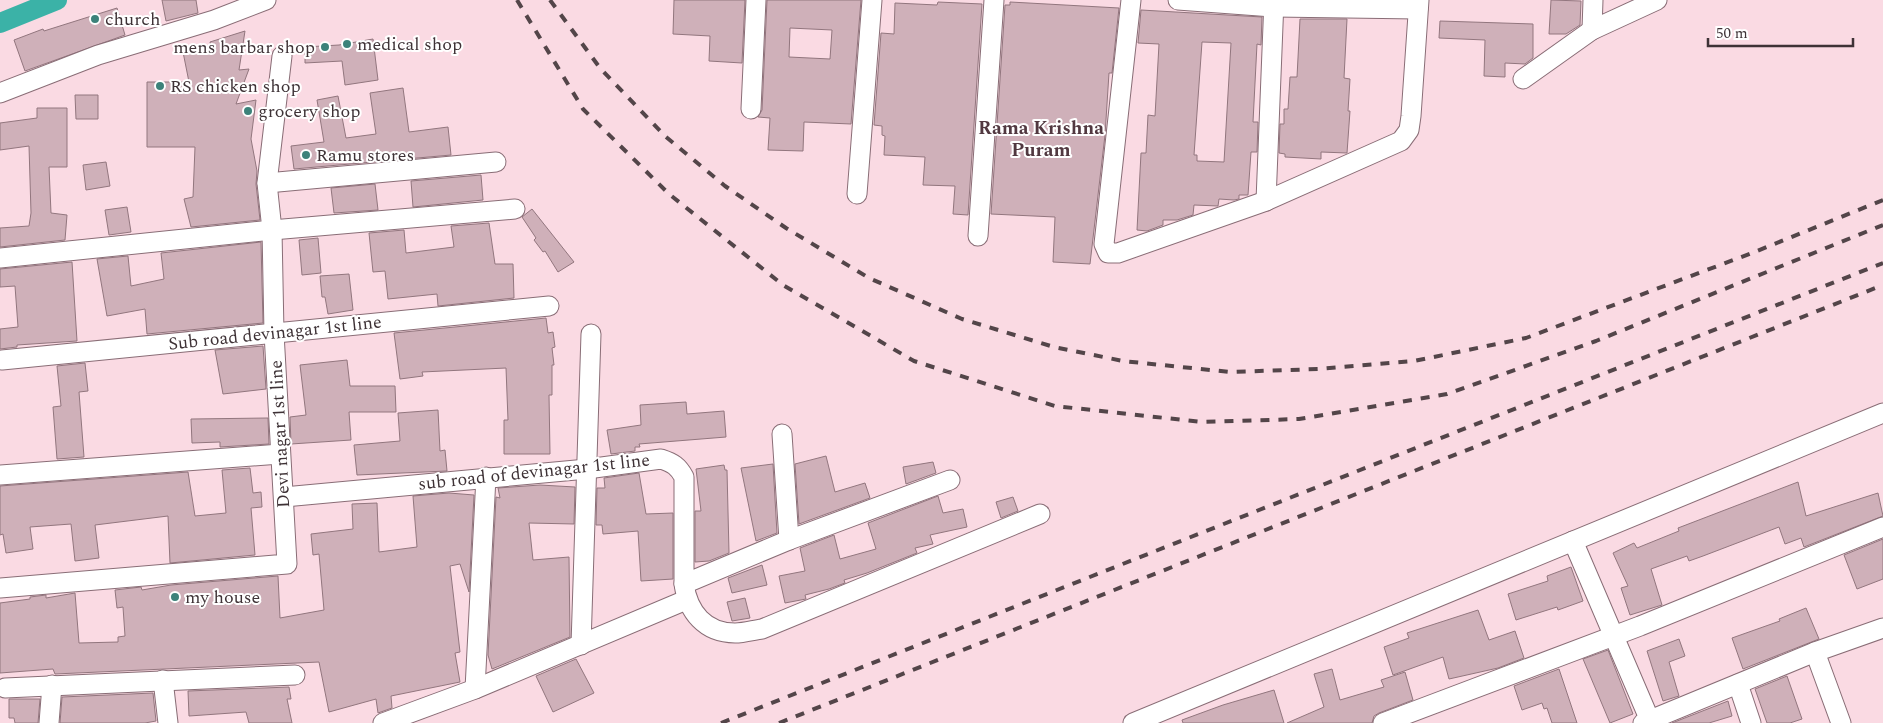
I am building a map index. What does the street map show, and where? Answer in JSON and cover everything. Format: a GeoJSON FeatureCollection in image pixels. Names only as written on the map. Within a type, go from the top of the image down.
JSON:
{"type":"FeatureCollection","features":[{"type":"Feature","properties":{"kind":"street"},"geometry":{"type":"LineString","coordinates":[[0,93],[98,55],[246,9],[266,0]]}},
{"type":"Feature","properties":{"kind":"street"},"geometry":{"type":"LineString","coordinates":[[752,109],[756,0]]}},
{"type":"Feature","properties":{"kind":"street"},"geometry":{"type":"LineString","coordinates":[[857,194],[872,0]]}},
{"type":"Feature","properties":{"kind":"street"},"geometry":{"type":"LineString","coordinates":[[978,236],[994,0]]}},
{"type":"Feature","properties":{"kind":"street"},"geometry":{"type":"LineString","coordinates":[[1131,0],[1104,244],[1108,253],[1118,253],[1266,201],[1402,141],[1409,130],[1418,5],[1274,4],[1178,0]]}},
{"type":"Feature","properties":{"kind":"street"},"geometry":{"type":"LineString","coordinates":[[1592,30],[1593,0]]}},
{"type":"Feature","properties":{"kind":"street"},"geometry":{"type":"LineString","coordinates":[[1523,79],[1592,30],[1657,0]]}},
{"type":"Feature","properties":{"kind":"street"},"geometry":{"type":"LineString","coordinates":[[1266,201],[1274,4]]}},
{"type":"Feature","properties":{"kind":"street"},"geometry":{"type":"LineString","coordinates":[[282,56],[267,183],[496,162]]}},
{"type":"Feature","properties":{"kind":"street","name":"Devi nagar 1st line"},"geometry":{"type":"LineString","coordinates":[[0,588],[287,564],[274,333],[272,230],[267,183]]}},
{"type":"Feature","properties":{"kind":"street"},"geometry":{"type":"LineString","coordinates":[[0,258],[272,230],[515,209]]}},
{"type":"Feature","properties":{"kind":"street","name":"Sub road devinagar 1st line"},"geometry":{"type":"LineString","coordinates":[[2,360],[548,306]]}},
{"type":"Feature","properties":{"kind":"street"},"geometry":{"type":"LineString","coordinates":[[581,645],[592,334]]}},
{"type":"Feature","properties":{"kind":"street"},"geometry":{"type":"LineString","coordinates":[[1142,721],[1883,413]]}},
{"type":"Feature","properties":{"kind":"street"},"geometry":{"type":"LineString","coordinates":[[782,434],[788,540]]}},
{"type":"Feature","properties":{"kind":"street"},"geometry":{"type":"LineString","coordinates":[[0,475],[280,454]]}},
{"type":"Feature","properties":{"kind":"street","name":"sub road of devinagar 1st line"},"geometry":{"type":"LineString","coordinates":[[284,497],[587,469],[661,459],[673,462],[679,467],[684,477],[685,592]]}},
{"type":"Feature","properties":{"kind":"street"},"geometry":{"type":"LineString","coordinates":[[475,689],[486,477]]}},
{"type":"Feature","properties":{"kind":"street"},"geometry":{"type":"LineString","coordinates":[[383,723],[475,689],[581,645],[788,540],[950,480]]}},
{"type":"Feature","properties":{"kind":"street"},"geometry":{"type":"LineString","coordinates":[[685,592],[700,621],[720,631],[735,633],[762,629],[1040,514]]}},
{"type":"Feature","properties":{"kind":"street"},"geometry":{"type":"LineString","coordinates":[[1384,723],[1614,636],[1883,527]]}},
{"type":"Feature","properties":{"kind":"street"},"geometry":{"type":"LineString","coordinates":[[1573,541],[1614,636],[1648,722],[1815,652],[1883,628]]}},
{"type":"Feature","properties":{"kind":"street"},"geometry":{"type":"LineString","coordinates":[[1815,652],[1842,723]]}},
{"type":"Feature","properties":{"kind":"street"},"geometry":{"type":"LineString","coordinates":[[5,688],[295,675]]}},
{"type":"Feature","properties":{"kind":"street"},"geometry":{"type":"LineString","coordinates":[[163,680],[168,723]]}},
{"type":"Feature","properties":{"kind":"street"},"geometry":{"type":"LineString","coordinates":[[1738,684],[1751,723]]}},
{"type":"Feature","properties":{"kind":"street"},"geometry":{"type":"LineString","coordinates":[[49,723],[52,685]]}},
{"type":"Feature","properties":{"kind":"building"},"geometry":{"type":"Polygon","coordinates":[[[162,0],[196,0],[198,13],[166,21],[162,0]]]}},
{"type":"Feature","properties":{"kind":"building"},"geometry":{"type":"Polygon","coordinates":[[[674,0],[745,0],[742,63],[709,61],[710,36],[673,34],[674,0]]]}},
{"type":"Feature","properties":{"kind":"building"},"geometry":{"type":"Polygon","coordinates":[[[767,0],[861,0],[851,124],[804,122],[803,151],[768,150],[770,118],[758,117],[762,110],[767,0]],[[790,28],[789,57],[830,59],[832,30],[790,28]]]}},
{"type":"Feature","properties":{"kind":"building"},"geometry":{"type":"Polygon","coordinates":[[[1551,0],[1581,1],[1580,25],[1566,34],[1549,34],[1551,0]]]}},
{"type":"Feature","properties":{"kind":"building"},"geometry":{"type":"Polygon","coordinates":[[[938,2],[982,4],[968,215],[953,214],[955,186],[923,185],[925,157],[884,155],[885,136],[882,135],[882,126],[874,125],[881,33],[894,34],[895,3],[937,5],[938,2]]]}},
{"type":"Feature","properties":{"kind":"building"},"geometry":{"type":"Polygon","coordinates":[[[1010,2],[1119,8],[1112,73],[1109,73],[1105,135],[1090,264],[1053,262],[1055,217],[991,214],[1005,5],[1010,5],[1010,2]]]}},
{"type":"Feature","properties":{"kind":"building"},"geometry":{"type":"Polygon","coordinates":[[[117,8],[125,35],[25,71],[14,40],[43,29],[44,31],[117,8]]]}},
{"type":"Feature","properties":{"kind":"building"},"geometry":{"type":"Polygon","coordinates":[[[1141,10],[1262,17],[1261,45],[1257,44],[1253,122],[1258,122],[1257,152],[1251,152],[1248,195],[1239,195],[1239,199],[1234,200],[1219,199],[1218,206],[1194,205],[1193,215],[1177,220],[1163,220],[1163,225],[1147,231],[1137,230],[1141,153],[1146,153],[1148,115],[1155,116],[1159,44],[1138,43],[1141,10]],[[1202,42],[1194,155],[1197,155],[1197,161],[1224,162],[1231,43],[1202,42]]]}},
{"type":"Feature","properties":{"kind":"building"},"geometry":{"type":"Polygon","coordinates":[[[1300,19],[1347,19],[1344,78],[1350,79],[1348,111],[1350,111],[1347,153],[1321,152],[1321,159],[1285,157],[1285,154],[1279,153],[1280,124],[1284,124],[1284,109],[1288,109],[1290,77],[1297,77],[1300,19]]]}},
{"type":"Feature","properties":{"kind":"building"},"geometry":{"type":"Polygon","coordinates":[[[1440,21],[1533,24],[1533,58],[1525,64],[1505,63],[1505,77],[1484,76],[1485,40],[1439,38],[1440,21]]]}},
{"type":"Feature","properties":{"kind":"building"},"geometry":{"type":"Polygon","coordinates":[[[245,31],[239,70],[249,69],[236,104],[256,100],[251,139],[257,171],[256,184],[260,220],[191,227],[184,199],[193,197],[195,147],[147,147],[147,82],[189,82],[183,52],[211,47],[210,42],[245,31]]]}},
{"type":"Feature","properties":{"kind":"building"},"geometry":{"type":"Polygon","coordinates":[[[373,39],[378,80],[345,85],[342,61],[305,63],[305,47],[339,45],[373,39]]]}},
{"type":"Feature","properties":{"kind":"building"},"geometry":{"type":"Polygon","coordinates":[[[403,88],[409,132],[448,127],[451,155],[294,169],[291,146],[324,142],[317,100],[338,96],[346,138],[376,134],[370,93],[403,88]]]}},
{"type":"Feature","properties":{"kind":"building"},"geometry":{"type":"Polygon","coordinates":[[[75,95],[98,95],[98,119],[76,119],[75,95]]]}},
{"type":"Feature","properties":{"kind":"building"},"geometry":{"type":"Polygon","coordinates":[[[37,108],[67,108],[67,167],[49,167],[51,213],[67,215],[65,240],[0,247],[0,228],[29,226],[31,213],[29,146],[0,150],[0,123],[37,118],[37,108]]]}},
{"type":"Feature","properties":{"kind":"building"},"geometry":{"type":"Polygon","coordinates":[[[106,162],[110,186],[86,190],[83,165],[106,162]]]}},
{"type":"Feature","properties":{"kind":"building"},"geometry":{"type":"Polygon","coordinates":[[[481,175],[483,200],[413,207],[411,181],[481,175]]]}},
{"type":"Feature","properties":{"kind":"building"},"geometry":{"type":"Polygon","coordinates":[[[375,184],[378,210],[334,213],[331,188],[375,184]]]}},
{"type":"Feature","properties":{"kind":"building"},"geometry":{"type":"Polygon","coordinates":[[[127,207],[131,232],[109,235],[105,210],[127,207]]]}},
{"type":"Feature","properties":{"kind":"building"},"geometry":{"type":"Polygon","coordinates":[[[532,209],[574,262],[558,272],[545,251],[543,252],[534,240],[536,238],[522,217],[532,209]]]}},
{"type":"Feature","properties":{"kind":"building"},"geometry":{"type":"Polygon","coordinates":[[[489,223],[495,264],[513,264],[514,298],[438,306],[437,294],[388,299],[385,271],[373,272],[369,233],[404,230],[406,253],[454,247],[451,226],[489,223]]]}},
{"type":"Feature","properties":{"kind":"building"},"geometry":{"type":"Polygon","coordinates":[[[318,238],[321,273],[302,275],[299,240],[318,238]]]}},
{"type":"Feature","properties":{"kind":"building"},"geometry":{"type":"Polygon","coordinates":[[[261,242],[263,323],[147,334],[145,309],[107,316],[97,259],[128,256],[131,286],[164,279],[161,253],[261,242]]]}},
{"type":"Feature","properties":{"kind":"building"},"geometry":{"type":"Polygon","coordinates":[[[72,262],[77,341],[17,345],[17,347],[0,349],[0,329],[18,327],[15,286],[0,287],[0,269],[72,262]]]}},
{"type":"Feature","properties":{"kind":"building"},"geometry":{"type":"Polygon","coordinates":[[[349,274],[353,310],[328,314],[325,297],[322,297],[320,276],[349,274]]]}},
{"type":"Feature","properties":{"kind":"building"},"geometry":{"type":"Polygon","coordinates":[[[546,318],[548,333],[553,332],[555,347],[552,348],[554,365],[552,365],[552,395],[549,395],[550,454],[504,454],[504,420],[508,420],[506,368],[422,372],[423,376],[400,379],[394,333],[546,318]]]}},
{"type":"Feature","properties":{"kind":"building"},"geometry":{"type":"Polygon","coordinates":[[[263,346],[266,389],[223,394],[215,350],[263,346]]]}},
{"type":"Feature","properties":{"kind":"building"},"geometry":{"type":"Polygon","coordinates":[[[347,360],[350,386],[395,386],[396,412],[349,412],[351,440],[291,444],[290,417],[306,415],[300,365],[347,360]]]}},
{"type":"Feature","properties":{"kind":"building"},"geometry":{"type":"Polygon","coordinates":[[[85,363],[88,391],[79,392],[84,457],[57,459],[53,407],[61,406],[57,366],[85,363]]]}},
{"type":"Feature","properties":{"kind":"building"},"geometry":{"type":"Polygon","coordinates":[[[686,402],[687,414],[724,411],[726,437],[639,444],[640,447],[635,447],[635,451],[611,454],[607,430],[641,425],[640,405],[686,402]]]}},
{"type":"Feature","properties":{"kind":"building"},"geometry":{"type":"Polygon","coordinates":[[[438,410],[440,451],[445,450],[447,471],[357,475],[354,445],[400,441],[398,413],[438,410]]]}},
{"type":"Feature","properties":{"kind":"building"},"geometry":{"type":"Polygon","coordinates":[[[268,418],[269,444],[220,447],[220,442],[192,443],[191,419],[268,418]]]}},
{"type":"Feature","properties":{"kind":"building"},"geometry":{"type":"Polygon","coordinates":[[[826,456],[835,492],[865,483],[870,498],[799,524],[795,464],[826,456]]]}},
{"type":"Feature","properties":{"kind":"building"},"geometry":{"type":"Polygon","coordinates":[[[933,462],[936,473],[906,484],[903,467],[933,462]]]}},
{"type":"Feature","properties":{"kind":"building"},"geometry":{"type":"Polygon","coordinates":[[[773,464],[777,533],[756,541],[741,468],[773,464]]]}},
{"type":"Feature","properties":{"kind":"building"},"geometry":{"type":"Polygon","coordinates":[[[724,465],[725,470],[727,470],[729,553],[709,561],[695,562],[695,511],[701,511],[696,469],[724,465]]]}},
{"type":"Feature","properties":{"kind":"building"},"geometry":{"type":"Polygon","coordinates":[[[250,468],[253,493],[261,492],[262,507],[251,508],[255,555],[170,563],[168,516],[95,525],[99,558],[75,561],[71,524],[30,527],[33,549],[6,553],[3,534],[0,535],[0,486],[188,472],[195,516],[226,513],[222,470],[250,468]]]}},
{"type":"Feature","properties":{"kind":"building"},"geometry":{"type":"Polygon","coordinates":[[[639,473],[646,514],[673,513],[673,579],[641,581],[638,531],[603,534],[602,525],[596,525],[597,488],[605,488],[604,478],[639,473]]]}},
{"type":"Feature","properties":{"kind":"building"},"geometry":{"type":"Polygon","coordinates":[[[1798,482],[1806,516],[1878,493],[1883,516],[1804,547],[1801,538],[1785,544],[1779,527],[1689,561],[1687,556],[1651,569],[1662,605],[1630,615],[1621,588],[1628,586],[1613,553],[1634,543],[1637,548],[1679,531],[1678,528],[1798,482]]]}},
{"type":"Feature","properties":{"kind":"building"},"geometry":{"type":"Polygon","coordinates":[[[540,485],[575,487],[574,524],[529,523],[533,560],[569,557],[570,637],[492,669],[488,655],[496,497],[500,498],[498,488],[540,485]]]}},
{"type":"Feature","properties":{"kind":"building"},"geometry":{"type":"Polygon","coordinates":[[[449,493],[474,495],[469,592],[460,564],[450,566],[460,652],[455,653],[460,682],[391,696],[392,708],[378,713],[376,699],[329,712],[319,662],[55,674],[53,669],[0,673],[0,603],[30,599],[30,597],[46,595],[46,598],[75,593],[79,643],[118,642],[118,637],[125,636],[123,607],[117,608],[115,590],[141,587],[142,590],[171,585],[278,576],[280,618],[324,610],[319,554],[313,555],[311,534],[353,529],[352,504],[377,503],[379,552],[417,547],[413,496],[449,493]]]}},
{"type":"Feature","properties":{"kind":"building"},"geometry":{"type":"Polygon","coordinates":[[[938,496],[943,513],[963,509],[967,527],[930,535],[933,544],[915,548],[917,553],[844,580],[845,583],[829,589],[805,595],[806,599],[785,603],[779,576],[805,571],[800,548],[834,535],[840,559],[876,549],[868,523],[938,496]]]}},
{"type":"Feature","properties":{"kind":"building"},"geometry":{"type":"Polygon","coordinates":[[[1013,497],[1018,511],[1001,518],[996,502],[1013,497]]]}},
{"type":"Feature","properties":{"kind":"building"},"geometry":{"type":"Polygon","coordinates":[[[1883,539],[1883,579],[1857,589],[1844,555],[1883,539]]]}},
{"type":"Feature","properties":{"kind":"building"},"geometry":{"type":"Polygon","coordinates":[[[762,565],[767,585],[732,593],[728,578],[762,565]]]}},
{"type":"Feature","properties":{"kind":"building"},"geometry":{"type":"Polygon","coordinates":[[[1571,567],[1583,601],[1558,610],[1557,607],[1516,620],[1508,594],[1548,581],[1547,576],[1571,567]]]}},
{"type":"Feature","properties":{"kind":"building"},"geometry":{"type":"Polygon","coordinates":[[[745,598],[750,618],[732,621],[727,602],[745,598]]]}},
{"type":"Feature","properties":{"kind":"building"},"geometry":{"type":"Polygon","coordinates":[[[1806,608],[1819,639],[1743,669],[1732,638],[1780,621],[1779,619],[1806,608]]]}},
{"type":"Feature","properties":{"kind":"building"},"geometry":{"type":"Polygon","coordinates":[[[1478,610],[1489,640],[1515,631],[1524,658],[1498,668],[1449,679],[1443,657],[1393,675],[1384,647],[1409,638],[1407,633],[1478,610]]]}},
{"type":"Feature","properties":{"kind":"building"},"geometry":{"type":"Polygon","coordinates":[[[1679,639],[1685,656],[1669,662],[1679,696],[1663,701],[1647,651],[1679,639]]]}},
{"type":"Feature","properties":{"kind":"building"},"geometry":{"type":"Polygon","coordinates":[[[1608,650],[1633,714],[1610,723],[1583,659],[1608,650]]]}},
{"type":"Feature","properties":{"kind":"building"},"geometry":{"type":"Polygon","coordinates":[[[576,659],[594,693],[553,712],[536,676],[576,659]]]}},
{"type":"Feature","properties":{"kind":"building"},"geometry":{"type":"Polygon","coordinates":[[[1332,669],[1340,700],[1384,687],[1381,680],[1405,672],[1413,700],[1379,713],[1374,716],[1372,723],[1287,723],[1324,707],[1314,674],[1332,669]]]}},
{"type":"Feature","properties":{"kind":"building"},"geometry":{"type":"Polygon","coordinates":[[[1559,669],[1577,723],[1552,723],[1547,708],[1544,709],[1542,703],[1522,710],[1514,686],[1559,669]]]}},
{"type":"Feature","properties":{"kind":"building"},"geometry":{"type":"Polygon","coordinates":[[[1787,676],[1802,719],[1790,723],[1767,723],[1755,689],[1787,676]]]}},
{"type":"Feature","properties":{"kind":"building"},"geometry":{"type":"Polygon","coordinates":[[[289,687],[291,699],[287,699],[292,723],[249,723],[246,712],[189,716],[188,691],[289,687]]]}},
{"type":"Feature","properties":{"kind":"building"},"geometry":{"type":"Polygon","coordinates":[[[1274,690],[1284,723],[1183,723],[1182,720],[1223,705],[1274,690]]]}},
{"type":"Feature","properties":{"kind":"building"},"geometry":{"type":"Polygon","coordinates":[[[153,693],[156,721],[145,723],[60,723],[62,697],[153,693]]]}},
{"type":"Feature","properties":{"kind":"building"},"geometry":{"type":"Polygon","coordinates":[[[9,699],[40,699],[38,723],[15,723],[14,718],[9,718],[9,699]]]}},
{"type":"Feature","properties":{"kind":"building"},"geometry":{"type":"Polygon","coordinates":[[[1728,701],[1732,716],[1709,723],[1672,723],[1728,701]]]}},
{"type":"Feature","properties":{"kind":"waterway"},"geometry":{"type":"LineString","coordinates":[[0,23],[57,0]]}},
{"type":"Feature","properties":{"kind":"railway"},"geometry":{"type":"LineString","coordinates":[[517,0],[583,109],[669,194],[783,285],[914,361],[1055,406],[1202,422],[1299,419],[1447,394],[1596,341],[1883,225]]}},
{"type":"Feature","properties":{"kind":"railway"},"geometry":{"type":"LineString","coordinates":[[550,0],[600,68],[666,137],[725,186],[786,228],[869,278],[962,319],[1054,347],[1123,361],[1230,372],[1319,369],[1414,361],[1526,338],[1752,253],[1883,200]]}},
{"type":"Feature","properties":{"kind":"railway"},"geometry":{"type":"LineString","coordinates":[[721,723],[1883,263]]}},
{"type":"Feature","properties":{"kind":"railway"},"geometry":{"type":"LineString","coordinates":[[779,723],[1883,285]]}},
{"type":"Feature","properties":{"kind":"place","name":"church"},"geometry":{"type":"Point","coordinates":[95,19]}},
{"type":"Feature","properties":{"kind":"place","name":"medical shop"},"geometry":{"type":"Point","coordinates":[347,44]}},
{"type":"Feature","properties":{"kind":"place","name":"mens barbar shop"},"geometry":{"type":"Point","coordinates":[325,47]}},
{"type":"Feature","properties":{"kind":"place","name":"RS chicken shop"},"geometry":{"type":"Point","coordinates":[160,86]}},
{"type":"Feature","properties":{"kind":"place","name":"grocery shop"},"geometry":{"type":"Point","coordinates":[248,111]}},
{"type":"Feature","properties":{"kind":"place","name":"Ramu stores"},"geometry":{"type":"Point","coordinates":[306,155]}},
{"type":"Feature","properties":{"kind":"place","name":"my house"},"geometry":{"type":"Point","coordinates":[175,597]}},
{"type":"Feature","properties":{"kind":"district","name":"Rama Krishna Puram"},"geometry":{"type":"Point","coordinates":[1041,139]}}]}
